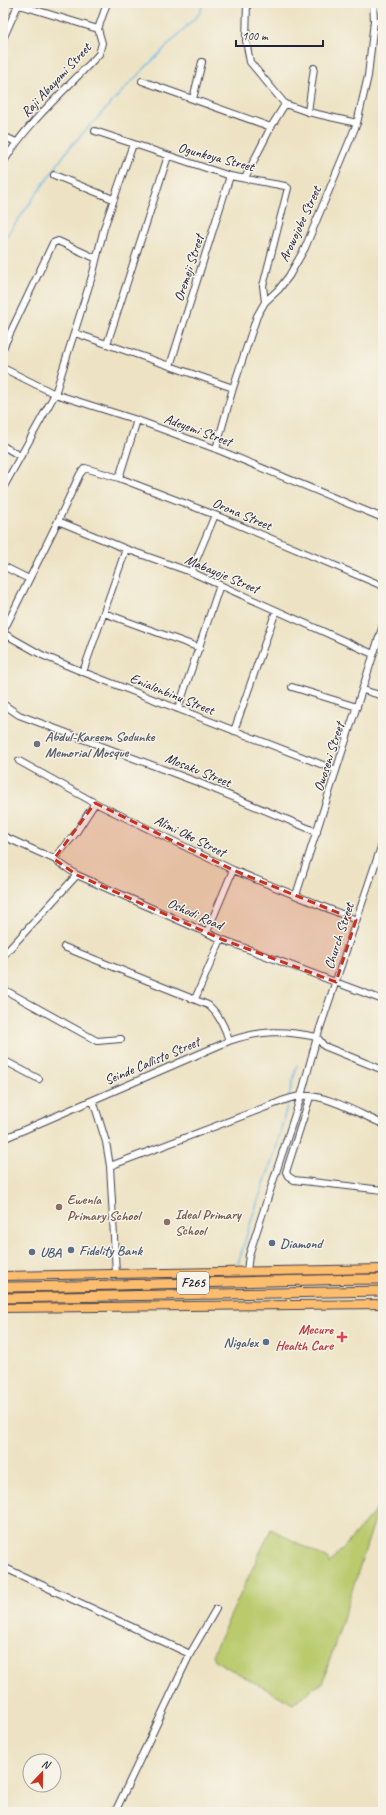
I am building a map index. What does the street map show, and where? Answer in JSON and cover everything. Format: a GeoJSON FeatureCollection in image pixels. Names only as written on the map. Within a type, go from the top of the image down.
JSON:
{"type":"FeatureCollection","features":[{"type":"Feature","properties":{"kind":"highway","name":"F265"},"geometry":{"type":"LineString","coordinates":[[3,1287],[117,1286],[255,1280],[383,1279]]}},
{"type":"Feature","properties":{"kind":"highway","name":"F265"},"geometry":{"type":"LineString","coordinates":[[10,1301],[383,1291]]}},
{"type":"Feature","properties":{"kind":"main road"},"geometry":{"type":"LineString","coordinates":[[3,1276],[383,1269]]}},
{"type":"Feature","properties":{"kind":"main road"},"geometry":{"type":"LineString","coordinates":[[3,1308],[10,1301],[162,1307],[383,1304]]}},
{"type":"Feature","properties":{"kind":"street"},"geometry":{"type":"LineString","coordinates":[[3,39],[16,4],[98,29],[107,3]]}},
{"type":"Feature","properties":{"kind":"street"},"geometry":{"type":"LineString","coordinates":[[247,3],[246,41],[250,62],[285,104],[308,112],[357,124]]}},
{"type":"Feature","properties":{"kind":"street","name":"Arowojobe Street"},"geometry":{"type":"LineString","coordinates":[[216,449],[233,388],[257,316],[265,302],[279,289],[289,276],[305,248],[357,124],[368,76],[374,21],[373,3]]}},
{"type":"Feature","properties":{"kind":"street"},"geometry":{"type":"LineString","coordinates":[[374,21],[383,21]]}},
{"type":"Feature","properties":{"kind":"street","name":"Raji Abayomi Street"},"geometry":{"type":"LineString","coordinates":[[3,163],[16,142],[33,121],[99,54],[102,43],[98,29]]}},
{"type":"Feature","properties":{"kind":"street"},"geometry":{"type":"LineString","coordinates":[[193,99],[202,62]]}},
{"type":"Feature","properties":{"kind":"street"},"geometry":{"type":"LineString","coordinates":[[308,112],[314,68]]}},
{"type":"Feature","properties":{"kind":"street"},"geometry":{"type":"LineString","coordinates":[[142,81],[271,127]]}},
{"type":"Feature","properties":{"kind":"street"},"geometry":{"type":"LineString","coordinates":[[245,178],[271,127],[285,104]]}},
{"type":"Feature","properties":{"kind":"street","name":"Ogunkoya Street"},"geometry":{"type":"LineString","coordinates":[[95,131],[230,176],[285,186],[288,188],[263,286],[265,302]]}},
{"type":"Feature","properties":{"kind":"street"},"geometry":{"type":"LineString","coordinates":[[3,136],[16,142]]}},
{"type":"Feature","properties":{"kind":"street"},"geometry":{"type":"LineString","coordinates":[[3,488],[54,394],[75,333],[93,273],[95,258],[113,199],[133,144]]}},
{"type":"Feature","properties":{"kind":"street"},"geometry":{"type":"LineString","coordinates":[[107,344],[168,156]]}},
{"type":"Feature","properties":{"kind":"street"},"geometry":{"type":"LineString","coordinates":[[54,175],[113,199]]}},
{"type":"Feature","properties":{"kind":"street","name":"Oremeji Street"},"geometry":{"type":"LineString","coordinates":[[170,366],[230,176]]}},
{"type":"Feature","properties":{"kind":"street"},"geometry":{"type":"LineString","coordinates":[[3,348],[53,243],[58,241],[95,258]]}},
{"type":"Feature","properties":{"kind":"street"},"geometry":{"type":"LineString","coordinates":[[75,333],[233,388]]}},
{"type":"Feature","properties":{"kind":"street","name":"Adeyemi Street"},"geometry":{"type":"LineString","coordinates":[[3,368],[54,394],[137,420],[216,449],[383,518]]}},
{"type":"Feature","properties":{"kind":"street"},"geometry":{"type":"LineString","coordinates":[[119,478],[137,420]]}},
{"type":"Feature","properties":{"kind":"street"},"geometry":{"type":"LineString","coordinates":[[3,446],[20,456]]}},
{"type":"Feature","properties":{"kind":"street","name":"Orona Street"},"geometry":{"type":"LineString","coordinates":[[58,521],[82,470],[85,468],[119,478],[215,515],[383,586]]}},
{"type":"Feature","properties":{"kind":"street"},"geometry":{"type":"LineString","coordinates":[[191,572],[215,515]]}},
{"type":"Feature","properties":{"kind":"street"},"geometry":{"type":"LineString","coordinates":[[3,633],[58,521]]}},
{"type":"Feature","properties":{"kind":"street","name":"Mabayoje Street"},"geometry":{"type":"LineString","coordinates":[[58,521],[126,549],[191,572],[373,654]]}},
{"type":"Feature","properties":{"kind":"street"},"geometry":{"type":"LineString","coordinates":[[83,672],[126,549]]}},
{"type":"Feature","properties":{"kind":"street"},"geometry":{"type":"LineString","coordinates":[[3,566],[29,579]]}},
{"type":"Feature","properties":{"kind":"street"},"geometry":{"type":"LineString","coordinates":[[178,709],[200,648],[220,585]]}},
{"type":"Feature","properties":{"kind":"street"},"geometry":{"type":"LineString","coordinates":[[234,731],[276,611]]}},
{"type":"Feature","properties":{"kind":"street"},"geometry":{"type":"LineString","coordinates":[[104,613],[200,648]]}},
{"type":"Feature","properties":{"kind":"street","name":"Owoseni Street"},"geometry":{"type":"LineString","coordinates":[[296,895],[383,625]]}},
{"type":"Feature","properties":{"kind":"street","name":"Enialonbinu Street"},"geometry":{"type":"LineString","coordinates":[[3,633],[42,655],[83,672],[336,770]]}},
{"type":"Feature","properties":{"kind":"street"},"geometry":{"type":"LineString","coordinates":[[292,687],[357,707]]}},
{"type":"Feature","properties":{"kind":"street"},"geometry":{"type":"LineString","coordinates":[[363,690],[383,696]]}},
{"type":"Feature","properties":{"kind":"street","name":"Mosaku Street"},"geometry":{"type":"LineString","coordinates":[[3,704],[20,715],[197,782],[317,832]]}},
{"type":"Feature","properties":{"kind":"street","name":"Alimi Oke Street"},"geometry":{"type":"LineString","coordinates":[[18,762],[95,803],[233,870],[356,920]]}},
{"type":"Feature","properties":{"kind":"street"},"geometry":{"type":"LineString","coordinates":[[54,859],[75,834],[95,803]]}},
{"type":"Feature","properties":{"kind":"street","name":"Oshodi Road"},"geometry":{"type":"LineString","coordinates":[[3,836],[54,859],[77,875],[221,939],[383,1000]]}},
{"type":"Feature","properties":{"kind":"street","name":"Church Street"},"geometry":{"type":"LineString","coordinates":[[247,1271],[249,1255],[301,1096],[317,1037],[383,841]]}},
{"type":"Feature","properties":{"kind":"street"},"geometry":{"type":"LineString","coordinates":[[207,932],[233,870]]}},
{"type":"Feature","properties":{"kind":"street"},"geometry":{"type":"LineString","coordinates":[[3,956],[77,875]]}},
{"type":"Feature","properties":{"kind":"street"},"geometry":{"type":"LineString","coordinates":[[195,999],[221,939]]}},
{"type":"Feature","properties":{"kind":"street"},"geometry":{"type":"LineString","coordinates":[[64,947],[208,1005],[214,1010],[225,1028],[229,1040]]}},
{"type":"Feature","properties":{"kind":"street"},"geometry":{"type":"LineString","coordinates":[[3,989],[97,1041],[121,1040]]}},
{"type":"Feature","properties":{"kind":"street","name":"Seinde Callisto Street"},"geometry":{"type":"LineString","coordinates":[[3,1139],[229,1040],[261,1032],[282,1032],[317,1037]]}},
{"type":"Feature","properties":{"kind":"street"},"geometry":{"type":"LineString","coordinates":[[317,1037],[324,1046],[383,1070]]}},
{"type":"Feature","properties":{"kind":"street"},"geometry":{"type":"LineString","coordinates":[[3,1060],[39,1079]]}},
{"type":"Feature","properties":{"kind":"street"},"geometry":{"type":"LineString","coordinates":[[110,1166],[289,1099],[301,1096],[310,1096],[328,1100],[383,1124]]}},
{"type":"Feature","properties":{"kind":"street"},"geometry":{"type":"LineString","coordinates":[[310,1096],[286,1172],[288,1176],[294,1180],[383,1190]]}},
{"type":"Feature","properties":{"kind":"street"},"geometry":{"type":"LineString","coordinates":[[93,1100],[106,1142],[110,1166],[116,1273]]}},
{"type":"Feature","properties":{"kind":"street"},"geometry":{"type":"LineString","coordinates":[[3,1567],[190,1654]]}},
{"type":"Feature","properties":{"kind":"street"},"geometry":{"type":"LineString","coordinates":[[115,1812],[190,1654],[216,1609]]}},
{"type":"Feature","properties":{"kind":"highlighted area"},"geometry":{"type":"Polygon","coordinates":[[[95,803],[233,870],[356,920],[336,982],[221,939],[77,875],[54,859],[95,803]]]}},
{"type":"Feature","properties":{"kind":"green space"},"geometry":{"type":"Polygon","coordinates":[[[379,1507],[322,1684],[314,1687],[293,1704],[214,1660],[212,1655],[271,1529],[328,1559],[329,1564],[379,1507]]]}},
{"type":"Feature","properties":{"kind":"waterway"},"geometry":{"type":"LineString","coordinates":[[3,241],[70,147],[129,84],[200,13],[203,3]]}},
{"type":"Feature","properties":{"kind":"waterway"},"geometry":{"type":"LineString","coordinates":[[289,1096],[297,1065]]}},
{"type":"Feature","properties":{"kind":"waterway"},"geometry":{"type":"LineString","coordinates":[[238,1264],[275,1152],[288,1102]]}},
{"type":"Feature","properties":{"kind":"place","name":"Abdul-Kareem Sodunke Memorial Mosque"},"geometry":{"type":"Point","coordinates":[37,744]}},
{"type":"Feature","properties":{"kind":"place","name":"Ewenla Primary School"},"geometry":{"type":"Point","coordinates":[59,1207]}},
{"type":"Feature","properties":{"kind":"place","name":"Ideal Primary School"},"geometry":{"type":"Point","coordinates":[167,1222]}},
{"type":"Feature","properties":{"kind":"place","name":"Diamond"},"geometry":{"type":"Point","coordinates":[272,1243]}},
{"type":"Feature","properties":{"kind":"place","name":"Fidelity Bank"},"geometry":{"type":"Point","coordinates":[71,1250]}},
{"type":"Feature","properties":{"kind":"place","name":"UBA"},"geometry":{"type":"Point","coordinates":[32,1252]}},
{"type":"Feature","properties":{"kind":"place","name":"Mecure Health Care"},"geometry":{"type":"Point","coordinates":[342,1337]}},
{"type":"Feature","properties":{"kind":"place","name":"Nigalex"},"geometry":{"type":"Point","coordinates":[266,1342]}}]}
